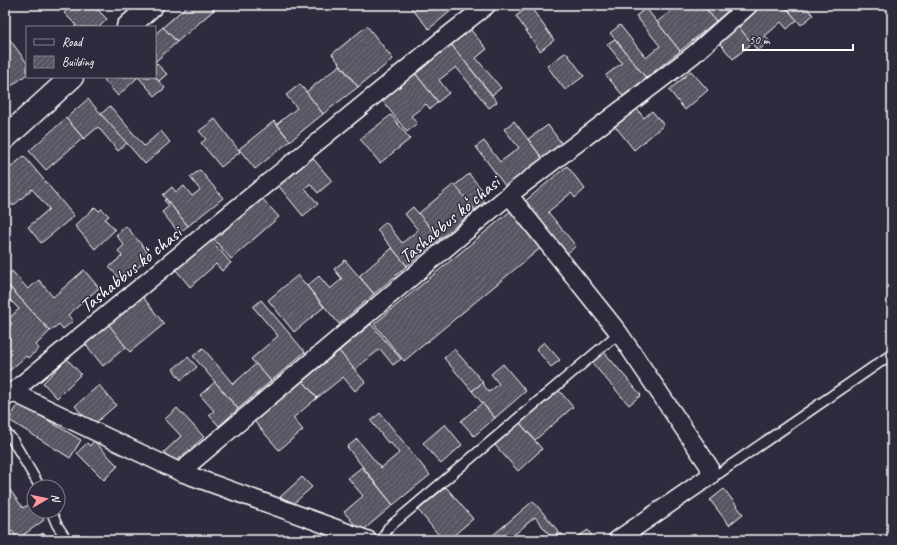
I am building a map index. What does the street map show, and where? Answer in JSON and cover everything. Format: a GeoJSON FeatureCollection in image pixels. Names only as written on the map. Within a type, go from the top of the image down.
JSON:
{"type":"FeatureCollection","features":[{"type":"Feature","properties":{"kind":"main road"},"geometry":{"type":"LineString","coordinates":[[129,26],[152,5]]}},
{"type":"Feature","properties":{"kind":"main road"},"geometry":{"type":"LineString","coordinates":[[5,138],[71,78]]}},
{"type":"Feature","properties":{"kind":"street","name":"Tashabbus koʻchasi"},"geometry":{"type":"LineString","coordinates":[[9,395],[431,49],[487,5]]}},
{"type":"Feature","properties":{"kind":"street","name":"Tashabbus koʻchasi"},"geometry":{"type":"LineString","coordinates":[[180,472],[509,195],[693,55],[749,5]]}},
{"type":"Feature","properties":{"kind":"street"},"geometry":{"type":"LineString","coordinates":[[509,195],[619,333],[709,466],[710,476],[617,540]]}},
{"type":"Feature","properties":{"kind":"street"},"geometry":{"type":"LineString","coordinates":[[9,395],[180,472],[368,540]]}},
{"type":"Feature","properties":{"kind":"lane"},"geometry":{"type":"LineString","coordinates":[[382,540],[388,528],[619,333]]}},
{"type":"Feature","properties":{"kind":"lane"},"geometry":{"type":"LineString","coordinates":[[710,476],[718,474],[892,354]]}},
{"type":"Feature","properties":{"kind":"lane"},"geometry":{"type":"LineString","coordinates":[[5,432],[12,439],[35,479]]}},
{"type":"Feature","properties":{"kind":"lane"},"geometry":{"type":"LineString","coordinates":[[54,519],[67,540]]}},
{"type":"Feature","properties":{"kind":"building"},"geometry":{"type":"Polygon","coordinates":[[[72,5],[93,5],[107,19],[100,26],[75,26],[76,25],[64,13],[72,5]]]}},
{"type":"Feature","properties":{"kind":"building"},"geometry":{"type":"Polygon","coordinates":[[[188,5],[210,5],[214,10],[177,42],[163,27],[188,5]]]}},
{"type":"Feature","properties":{"kind":"building"},"geometry":{"type":"Polygon","coordinates":[[[415,5],[458,5],[429,29],[411,8],[415,5]]]}},
{"type":"Feature","properties":{"kind":"building"},"geometry":{"type":"Polygon","coordinates":[[[678,5],[703,5],[716,21],[680,51],[657,22],[678,5]]]}},
{"type":"Feature","properties":{"kind":"building"},"geometry":{"type":"Polygon","coordinates":[[[703,5],[735,5],[716,21],[703,5]]]}},
{"type":"Feature","properties":{"kind":"building"},"geometry":{"type":"Polygon","coordinates":[[[758,5],[784,5],[797,20],[787,29],[781,22],[765,36],[769,41],[758,51],[736,24],[758,5]]]}},
{"type":"Feature","properties":{"kind":"building"},"geometry":{"type":"Polygon","coordinates":[[[784,5],[804,5],[813,15],[801,25],[784,5]]]}},
{"type":"Feature","properties":{"kind":"building"},"geometry":{"type":"Polygon","coordinates":[[[530,6],[554,40],[540,51],[516,16],[530,6]]]}},
{"type":"Feature","properties":{"kind":"building"},"geometry":{"type":"Polygon","coordinates":[[[646,8],[680,51],[646,78],[610,33],[620,25],[646,58],[660,46],[636,16],[646,8]]]}},
{"type":"Feature","properties":{"kind":"building"},"geometry":{"type":"Polygon","coordinates":[[[736,24],[752,43],[733,59],[717,40],[736,24]]]}},
{"type":"Feature","properties":{"kind":"building"},"geometry":{"type":"Polygon","coordinates":[[[367,26],[393,59],[358,87],[332,54],[367,26]]]}},
{"type":"Feature","properties":{"kind":"building"},"geometry":{"type":"Polygon","coordinates":[[[163,27],[177,42],[156,61],[156,33],[163,27]]]}},
{"type":"Feature","properties":{"kind":"building"},"geometry":{"type":"Polygon","coordinates":[[[469,28],[487,49],[476,58],[501,88],[492,95],[450,43],[469,28]]]}},
{"type":"Feature","properties":{"kind":"building"},"geometry":{"type":"Polygon","coordinates":[[[5,33],[26,62],[26,75],[5,91],[5,33]]]}},
{"type":"Feature","properties":{"kind":"building"},"geometry":{"type":"Polygon","coordinates":[[[615,39],[646,78],[623,96],[606,75],[622,63],[607,44],[615,39]]]}},
{"type":"Feature","properties":{"kind":"building"},"geometry":{"type":"Polygon","coordinates":[[[450,43],[497,102],[489,108],[456,67],[439,80],[449,93],[438,102],[414,72],[450,43]]]}},
{"type":"Feature","properties":{"kind":"building"},"geometry":{"type":"Polygon","coordinates":[[[566,52],[584,76],[565,90],[547,66],[566,52]]]}},
{"type":"Feature","properties":{"kind":"building"},"geometry":{"type":"Polygon","coordinates":[[[156,63],[167,74],[159,81],[156,78],[156,63]]]}},
{"type":"Feature","properties":{"kind":"building"},"geometry":{"type":"Polygon","coordinates":[[[340,65],[358,87],[323,114],[306,92],[340,65]]]}},
{"type":"Feature","properties":{"kind":"building"},"geometry":{"type":"Polygon","coordinates":[[[691,71],[708,90],[685,110],[669,90],[691,71]]]}},
{"type":"Feature","properties":{"kind":"building"},"geometry":{"type":"Polygon","coordinates":[[[414,72],[438,102],[430,109],[426,104],[411,116],[417,123],[407,132],[381,99],[414,72]]]}},
{"type":"Feature","properties":{"kind":"building"},"geometry":{"type":"Polygon","coordinates":[[[106,78],[137,78],[118,96],[104,80],[106,78]]]}},
{"type":"Feature","properties":{"kind":"building"},"geometry":{"type":"Polygon","coordinates":[[[139,78],[156,78],[165,88],[155,96],[139,78]]]}},
{"type":"Feature","properties":{"kind":"building"},"geometry":{"type":"Polygon","coordinates":[[[300,84],[323,114],[290,141],[277,124],[297,108],[286,95],[300,84]]]}},
{"type":"Feature","properties":{"kind":"building"},"geometry":{"type":"Polygon","coordinates":[[[88,99],[127,143],[118,151],[98,127],[84,139],[66,118],[88,99]]]}},
{"type":"Feature","properties":{"kind":"building"},"geometry":{"type":"Polygon","coordinates":[[[110,106],[144,146],[161,131],[170,142],[145,164],[101,114],[110,106]]]}},
{"type":"Feature","properties":{"kind":"building"},"geometry":{"type":"Polygon","coordinates":[[[637,109],[644,118],[652,111],[664,125],[634,150],[615,126],[637,109]]]}},
{"type":"Feature","properties":{"kind":"building"},"geometry":{"type":"Polygon","coordinates":[[[391,115],[410,139],[380,163],[360,139],[391,115]]]}},
{"type":"Feature","properties":{"kind":"building"},"geometry":{"type":"Polygon","coordinates":[[[66,118],[83,138],[46,170],[29,151],[66,118]]]}},
{"type":"Feature","properties":{"kind":"building"},"geometry":{"type":"Polygon","coordinates":[[[215,119],[240,152],[221,167],[201,143],[206,139],[199,131],[215,119]]]}},
{"type":"Feature","properties":{"kind":"building"},"geometry":{"type":"Polygon","coordinates":[[[274,121],[290,141],[255,169],[239,149],[274,121]]]}},
{"type":"Feature","properties":{"kind":"building"},"geometry":{"type":"Polygon","coordinates":[[[514,121],[543,159],[506,187],[476,147],[484,141],[500,162],[519,148],[504,129],[514,121]]]}},
{"type":"Feature","properties":{"kind":"building"},"geometry":{"type":"Polygon","coordinates":[[[548,125],[562,144],[543,159],[528,139],[548,125]]]}},
{"type":"Feature","properties":{"kind":"building"},"geometry":{"type":"Polygon","coordinates":[[[24,156],[74,216],[41,243],[28,227],[49,209],[32,189],[13,206],[5,196],[5,172],[24,156]]]}},
{"type":"Feature","properties":{"kind":"building"},"geometry":{"type":"Polygon","coordinates":[[[311,156],[332,181],[318,193],[310,184],[305,188],[318,204],[303,216],[277,184],[311,156]]]}},
{"type":"Feature","properties":{"kind":"building"},"geometry":{"type":"Polygon","coordinates":[[[567,166],[585,189],[575,198],[571,193],[548,212],[576,246],[565,255],[523,203],[567,166]]]}},
{"type":"Feature","properties":{"kind":"building"},"geometry":{"type":"Polygon","coordinates":[[[200,170],[223,198],[188,226],[163,195],[172,187],[176,192],[184,186],[192,196],[200,190],[190,177],[200,170]]]}},
{"type":"Feature","properties":{"kind":"building"},"geometry":{"type":"Polygon","coordinates":[[[469,174],[484,192],[480,196],[485,202],[475,210],[454,186],[469,174]]]}},
{"type":"Feature","properties":{"kind":"building"},"geometry":{"type":"Polygon","coordinates":[[[454,184],[475,210],[440,239],[418,214],[454,184]]]}},
{"type":"Feature","properties":{"kind":"building"},"geometry":{"type":"Polygon","coordinates":[[[260,196],[279,217],[231,259],[212,237],[260,196]]]}},
{"type":"Feature","properties":{"kind":"building"},"geometry":{"type":"Polygon","coordinates":[[[166,199],[188,226],[179,233],[162,212],[169,206],[164,200],[166,199]]]}},
{"type":"Feature","properties":{"kind":"building"},"geometry":{"type":"Polygon","coordinates":[[[95,207],[99,211],[102,209],[109,216],[105,219],[115,230],[95,249],[75,226],[95,207]]]}},
{"type":"Feature","properties":{"kind":"building"},"geometry":{"type":"Polygon","coordinates":[[[413,207],[440,239],[407,266],[377,230],[386,222],[402,243],[418,230],[405,214],[413,207]]]}},
{"type":"Feature","properties":{"kind":"building"},"geometry":{"type":"Polygon","coordinates":[[[513,209],[543,246],[404,361],[374,324],[513,209]]]}},
{"type":"Feature","properties":{"kind":"building"},"geometry":{"type":"Polygon","coordinates":[[[126,226],[151,256],[122,281],[109,267],[122,256],[118,251],[124,245],[116,235],[126,226]]]}},
{"type":"Feature","properties":{"kind":"building"},"geometry":{"type":"Polygon","coordinates":[[[211,240],[231,263],[222,271],[216,264],[190,287],[176,270],[211,240]]]}},
{"type":"Feature","properties":{"kind":"building"},"geometry":{"type":"Polygon","coordinates":[[[392,248],[407,266],[374,294],[359,276],[392,248]]]}},
{"type":"Feature","properties":{"kind":"building"},"geometry":{"type":"Polygon","coordinates":[[[345,260],[374,294],[339,324],[307,286],[319,276],[330,289],[342,279],[334,269],[345,260]]]}},
{"type":"Feature","properties":{"kind":"building"},"geometry":{"type":"Polygon","coordinates":[[[84,270],[99,288],[68,315],[73,321],[63,329],[59,324],[50,331],[5,282],[5,277],[12,271],[28,289],[39,280],[53,297],[84,270]]]}},
{"type":"Feature","properties":{"kind":"building"},"geometry":{"type":"Polygon","coordinates":[[[298,275],[324,307],[294,332],[268,300],[298,275]]]}},
{"type":"Feature","properties":{"kind":"building"},"geometry":{"type":"Polygon","coordinates":[[[5,282],[50,331],[36,345],[39,349],[28,358],[26,356],[7,373],[5,371],[5,330],[12,324],[8,319],[19,309],[5,295],[5,282]]]}},
{"type":"Feature","properties":{"kind":"building"},"geometry":{"type":"Polygon","coordinates":[[[143,297],[164,324],[130,352],[108,325],[116,319],[112,314],[123,305],[126,310],[143,297]]]}},
{"type":"Feature","properties":{"kind":"building"},"geometry":{"type":"Polygon","coordinates":[[[261,300],[305,352],[271,381],[251,359],[278,336],[253,307],[261,300]]]}},
{"type":"Feature","properties":{"kind":"building"},"geometry":{"type":"Polygon","coordinates":[[[106,321],[126,347],[103,366],[82,340],[106,321]]]}},
{"type":"Feature","properties":{"kind":"building"},"geometry":{"type":"Polygon","coordinates":[[[371,324],[401,359],[393,365],[380,349],[354,370],[339,351],[371,324]]]}},
{"type":"Feature","properties":{"kind":"building"},"geometry":{"type":"Polygon","coordinates":[[[544,342],[560,360],[551,367],[536,349],[544,342]]]}},
{"type":"Feature","properties":{"kind":"building"},"geometry":{"type":"Polygon","coordinates":[[[203,348],[233,384],[256,364],[271,381],[238,409],[193,356],[203,348]]]}},
{"type":"Feature","properties":{"kind":"building"},"geometry":{"type":"Polygon","coordinates":[[[454,349],[483,382],[472,391],[444,358],[454,349]]]}},
{"type":"Feature","properties":{"kind":"building"},"geometry":{"type":"Polygon","coordinates":[[[339,351],[365,382],[355,391],[343,377],[317,398],[303,381],[339,351]]]}},
{"type":"Feature","properties":{"kind":"building"},"geometry":{"type":"Polygon","coordinates":[[[604,352],[641,395],[629,405],[592,363],[604,352]]]}},
{"type":"Feature","properties":{"kind":"building"},"geometry":{"type":"Polygon","coordinates":[[[188,357],[197,367],[181,380],[173,369],[188,357]]]}},
{"type":"Feature","properties":{"kind":"building"},"geometry":{"type":"Polygon","coordinates":[[[67,359],[81,374],[57,398],[43,383],[67,359]]]}},
{"type":"Feature","properties":{"kind":"building"},"geometry":{"type":"Polygon","coordinates":[[[503,364],[526,391],[495,418],[472,391],[482,383],[489,392],[499,384],[491,374],[503,364]]]}},
{"type":"Feature","properties":{"kind":"building"},"geometry":{"type":"Polygon","coordinates":[[[303,381],[317,398],[293,418],[303,430],[279,450],[254,421],[303,381]]]}},
{"type":"Feature","properties":{"kind":"building"},"geometry":{"type":"Polygon","coordinates":[[[215,382],[238,409],[219,426],[209,415],[214,411],[200,395],[215,382]]]}},
{"type":"Feature","properties":{"kind":"building"},"geometry":{"type":"Polygon","coordinates":[[[99,385],[116,405],[92,426],[75,406],[99,385]]]}},
{"type":"Feature","properties":{"kind":"building"},"geometry":{"type":"Polygon","coordinates":[[[557,388],[573,407],[535,440],[519,422],[557,388]]]}},
{"type":"Feature","properties":{"kind":"building"},"geometry":{"type":"Polygon","coordinates":[[[19,403],[81,440],[70,458],[9,420],[19,403]]]}},
{"type":"Feature","properties":{"kind":"building"},"geometry":{"type":"Polygon","coordinates":[[[482,403],[495,418],[474,436],[461,421],[482,403]]]}},
{"type":"Feature","properties":{"kind":"building"},"geometry":{"type":"Polygon","coordinates":[[[177,408],[204,437],[174,463],[164,452],[181,436],[165,419],[177,408]]]}},
{"type":"Feature","properties":{"kind":"building"},"geometry":{"type":"Polygon","coordinates":[[[380,413],[430,475],[393,505],[347,447],[357,439],[381,468],[399,453],[390,442],[388,443],[371,421],[380,413]]]}},
{"type":"Feature","properties":{"kind":"building"},"geometry":{"type":"Polygon","coordinates":[[[519,422],[542,449],[518,471],[494,444],[519,422]]]}},
{"type":"Feature","properties":{"kind":"building"},"geometry":{"type":"Polygon","coordinates":[[[445,424],[462,445],[441,464],[423,443],[445,424]]]}},
{"type":"Feature","properties":{"kind":"building"},"geometry":{"type":"Polygon","coordinates":[[[94,441],[118,466],[104,480],[77,453],[87,443],[90,446],[94,441]]]}},
{"type":"Feature","properties":{"kind":"building"},"geometry":{"type":"Polygon","coordinates":[[[362,467],[393,505],[361,532],[344,512],[363,496],[348,478],[362,467]]]}},
{"type":"Feature","properties":{"kind":"building"},"geometry":{"type":"Polygon","coordinates":[[[302,477],[312,487],[294,503],[280,497],[302,477]]]}},
{"type":"Feature","properties":{"kind":"building"},"geometry":{"type":"Polygon","coordinates":[[[5,483],[23,508],[26,506],[26,519],[44,520],[18,539],[12,531],[5,537],[5,483]]]}},
{"type":"Feature","properties":{"kind":"building"},"geometry":{"type":"Polygon","coordinates":[[[446,487],[473,519],[448,540],[443,540],[418,510],[446,487]]]}},
{"type":"Feature","properties":{"kind":"building"},"geometry":{"type":"Polygon","coordinates":[[[724,489],[743,514],[729,525],[710,500],[724,489]]]}},
{"type":"Feature","properties":{"kind":"building"},"geometry":{"type":"Polygon","coordinates":[[[533,501],[559,532],[552,538],[535,517],[508,540],[495,540],[492,536],[533,501]]]}},
{"type":"Feature","properties":{"kind":"building"},"geometry":{"type":"Polygon","coordinates":[[[588,530],[594,539],[573,540],[588,530]]]}},
{"type":"Feature","properties":{"kind":"building"},"geometry":{"type":"Polygon","coordinates":[[[43,533],[48,540],[33,540],[43,533]]]}},
{"type":"Feature","properties":{"kind":"building"},"geometry":{"type":"Polygon","coordinates":[[[561,533],[565,540],[550,540],[561,533]]]}}]}
